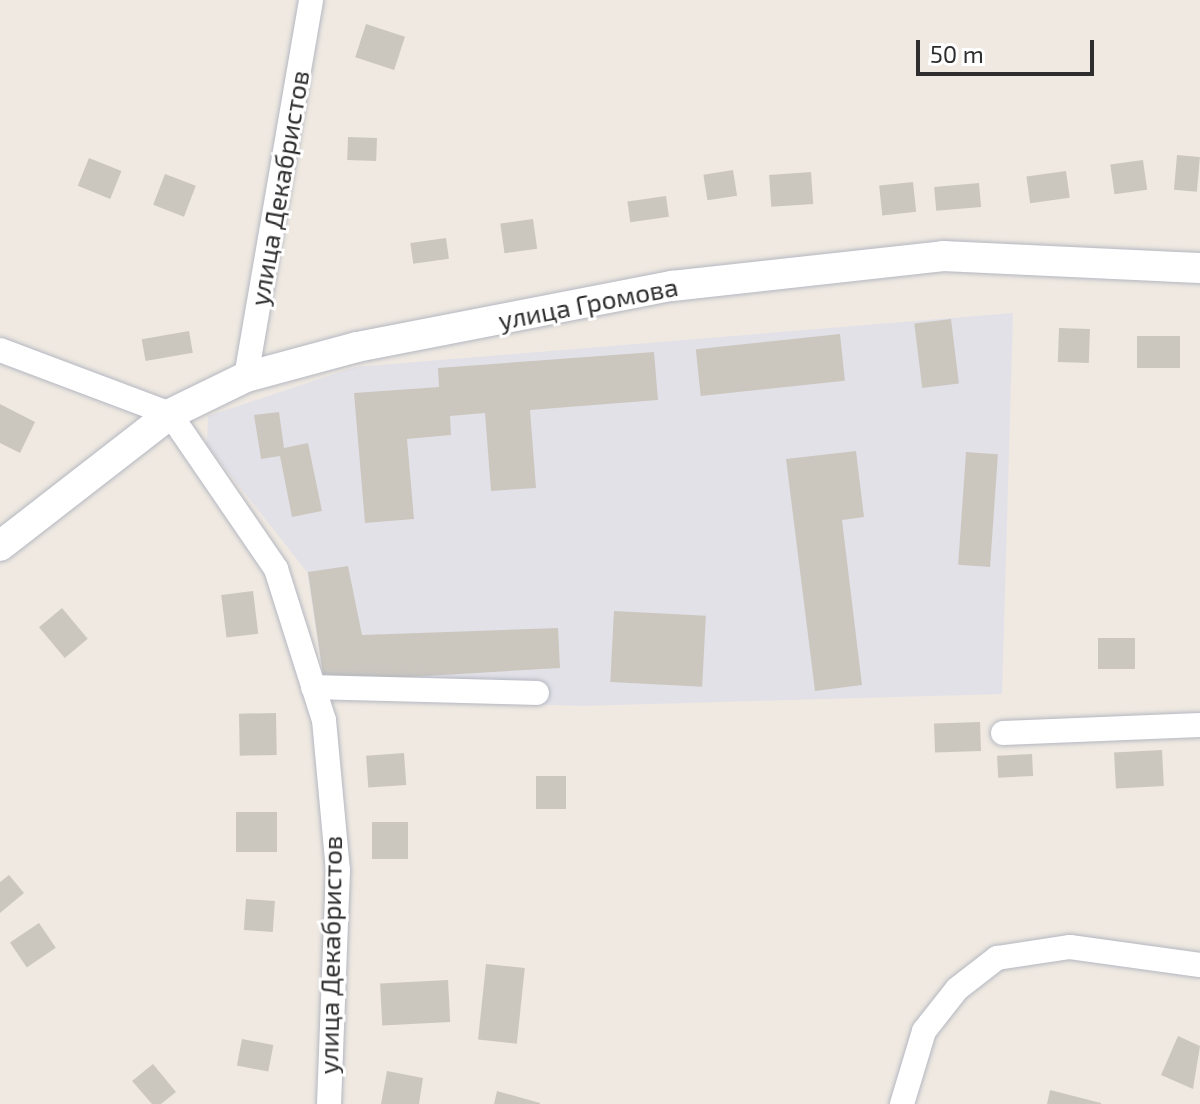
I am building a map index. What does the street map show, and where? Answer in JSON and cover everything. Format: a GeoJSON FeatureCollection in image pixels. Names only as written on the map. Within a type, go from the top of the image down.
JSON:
{"type":"FeatureCollection","features":[{"type":"Feature","properties":{"kind":"street","name":"улица Декабристов"},"geometry":{"type":"LineString","coordinates":[[246,377],[311,0]]}},
{"type":"Feature","properties":{"kind":"street","name":"улица Громова"},"geometry":{"type":"LineString","coordinates":[[0,546],[170,414],[246,377],[357,347],[672,286],[943,256],[1200,268]]}},
{"type":"Feature","properties":{"kind":"street"},"geometry":{"type":"LineString","coordinates":[[0,350],[170,414]]}},
{"type":"Feature","properties":{"kind":"street","name":"улица Декабристов"},"geometry":{"type":"LineString","coordinates":[[170,414],[276,569],[324,720],[338,870],[329,1104]]}},
{"type":"Feature","properties":{"kind":"street"},"geometry":{"type":"LineString","coordinates":[[313,687],[537,693]]}},
{"type":"Feature","properties":{"kind":"street"},"geometry":{"type":"LineString","coordinates":[[1003,733],[1200,725]]}},
{"type":"Feature","properties":{"kind":"street"},"geometry":{"type":"LineString","coordinates":[[902,1104],[924,1031],[957,989],[997,958],[1070,947],[1200,965]]}},
{"type":"Feature","properties":{"kind":"shaded area"},"geometry":{"type":"Polygon","coordinates":[[[1013,313],[1002,694],[581,706],[361,698],[324,682],[307,572],[207,445],[208,416],[355,367],[1013,313]]]}},
{"type":"Feature","properties":{"kind":"building"},"geometry":{"type":"Polygon","coordinates":[[[366,24],[405,37],[394,70],[355,57],[366,24]]]}},
{"type":"Feature","properties":{"kind":"building"},"geometry":{"type":"Polygon","coordinates":[[[348,137],[377,138],[376,161],[347,160],[348,137]]]}},
{"type":"Feature","properties":{"kind":"building"},"geometry":{"type":"Polygon","coordinates":[[[1177,155],[1200,157],[1197,192],[1174,190],[1177,155]]]}},
{"type":"Feature","properties":{"kind":"building"},"geometry":{"type":"Polygon","coordinates":[[[89,158],[121,171],[110,199],[78,186],[89,158]]]}},
{"type":"Feature","properties":{"kind":"building"},"geometry":{"type":"Polygon","coordinates":[[[1143,160],[1147,190],[1114,194],[1110,165],[1143,160]]]}},
{"type":"Feature","properties":{"kind":"building"},"geometry":{"type":"Polygon","coordinates":[[[733,170],[737,196],[707,200],[703,175],[733,170]]]}},
{"type":"Feature","properties":{"kind":"building"},"geometry":{"type":"Polygon","coordinates":[[[1066,171],[1070,198],[1030,203],[1026,177],[1066,171]]]}},
{"type":"Feature","properties":{"kind":"building"},"geometry":{"type":"Polygon","coordinates":[[[811,172],[813,204],[771,207],[769,175],[811,172]]]}},
{"type":"Feature","properties":{"kind":"building"},"geometry":{"type":"Polygon","coordinates":[[[165,174],[196,186],[184,217],[153,205],[165,174]]]}},
{"type":"Feature","properties":{"kind":"building"},"geometry":{"type":"Polygon","coordinates":[[[913,182],[916,212],[882,215],[879,186],[913,182]]]}},
{"type":"Feature","properties":{"kind":"building"},"geometry":{"type":"Polygon","coordinates":[[[979,183],[981,207],[936,211],[934,187],[979,183]]]}},
{"type":"Feature","properties":{"kind":"building"},"geometry":{"type":"Polygon","coordinates":[[[666,196],[669,217],[630,222],[627,201],[666,196]]]}},
{"type":"Feature","properties":{"kind":"building"},"geometry":{"type":"Polygon","coordinates":[[[533,219],[537,249],[504,253],[500,224],[533,219]]]}},
{"type":"Feature","properties":{"kind":"building"},"geometry":{"type":"Polygon","coordinates":[[[446,238],[449,259],[413,264],[410,243],[446,238]]]}},
{"type":"Feature","properties":{"kind":"building"},"geometry":{"type":"Polygon","coordinates":[[[951,319],[959,384],[922,388],[914,324],[951,319]]]}},
{"type":"Feature","properties":{"kind":"building"},"geometry":{"type":"Polygon","coordinates":[[[1059,328],[1090,329],[1089,363],[1058,362],[1059,328]]]}},
{"type":"Feature","properties":{"kind":"building"},"geometry":{"type":"Polygon","coordinates":[[[189,331],[193,353],[146,361],[142,339],[189,331]]]}},
{"type":"Feature","properties":{"kind":"building"},"geometry":{"type":"Polygon","coordinates":[[[840,334],[845,381],[701,396],[696,349],[840,334]]]}},
{"type":"Feature","properties":{"kind":"building"},"geometry":{"type":"Polygon","coordinates":[[[1137,336],[1180,336],[1180,368],[1137,368],[1137,336]]]}},
{"type":"Feature","properties":{"kind":"building"},"geometry":{"type":"Polygon","coordinates":[[[654,352],[658,400],[530,410],[536,488],[491,491],[485,413],[450,416],[451,435],[407,439],[414,519],[365,523],[354,393],[439,387],[438,368],[654,352]]]}},
{"type":"Feature","properties":{"kind":"building"},"geometry":{"type":"Polygon","coordinates":[[[0,404],[35,422],[20,453],[0,443],[0,404]]]}},
{"type":"Feature","properties":{"kind":"building"},"geometry":{"type":"Polygon","coordinates":[[[279,412],[284,448],[308,443],[322,511],[292,517],[280,456],[261,459],[254,415],[279,412]]]}},
{"type":"Feature","properties":{"kind":"building"},"geometry":{"type":"Polygon","coordinates":[[[856,451],[864,517],[842,520],[862,685],[815,691],[786,459],[856,451]]]}},
{"type":"Feature","properties":{"kind":"building"},"geometry":{"type":"Polygon","coordinates":[[[966,452],[998,454],[990,567],[958,565],[966,452]]]}},
{"type":"Feature","properties":{"kind":"building"},"geometry":{"type":"Polygon","coordinates":[[[348,566],[362,635],[558,628],[560,668],[324,682],[308,572],[348,566]]]}},
{"type":"Feature","properties":{"kind":"building"},"geometry":{"type":"Polygon","coordinates":[[[253,591],[258,634],[226,638],[221,595],[253,591]]]}},
{"type":"Feature","properties":{"kind":"building"},"geometry":{"type":"Polygon","coordinates":[[[62,608],[88,639],[65,658],[39,627],[62,608]]]}},
{"type":"Feature","properties":{"kind":"building"},"geometry":{"type":"Polygon","coordinates":[[[614,611],[706,616],[702,687],[610,682],[614,611]]]}},
{"type":"Feature","properties":{"kind":"building"},"geometry":{"type":"Polygon","coordinates":[[[1098,638],[1135,638],[1135,669],[1098,669],[1098,638]]]}},
{"type":"Feature","properties":{"kind":"building"},"geometry":{"type":"Polygon","coordinates":[[[276,713],[277,755],[240,756],[239,714],[276,713]]]}},
{"type":"Feature","properties":{"kind":"building"},"geometry":{"type":"Polygon","coordinates":[[[980,722],[981,751],[935,753],[934,724],[980,722]]]}},
{"type":"Feature","properties":{"kind":"building"},"geometry":{"type":"Polygon","coordinates":[[[1162,750],[1164,786],[1116,788],[1114,753],[1162,750]]]}},
{"type":"Feature","properties":{"kind":"building"},"geometry":{"type":"Polygon","coordinates":[[[404,753],[406,785],[368,788],[366,756],[404,753]]]}},
{"type":"Feature","properties":{"kind":"building"},"geometry":{"type":"Polygon","coordinates":[[[1032,754],[1033,776],[998,778],[997,756],[1032,754]]]}},
{"type":"Feature","properties":{"kind":"building"},"geometry":{"type":"Polygon","coordinates":[[[536,776],[566,776],[566,809],[536,809],[536,776]]]}},
{"type":"Feature","properties":{"kind":"building"},"geometry":{"type":"Polygon","coordinates":[[[236,812],[277,812],[277,852],[236,852],[236,812]]]}},
{"type":"Feature","properties":{"kind":"building"},"geometry":{"type":"Polygon","coordinates":[[[372,822],[408,822],[408,859],[372,859],[372,822]]]}},
{"type":"Feature","properties":{"kind":"building"},"geometry":{"type":"Polygon","coordinates":[[[9,875],[24,893],[0,913],[0,882],[9,875]]]}},
{"type":"Feature","properties":{"kind":"building"},"geometry":{"type":"Polygon","coordinates":[[[246,899],[275,901],[273,932],[244,930],[246,899]]]}},
{"type":"Feature","properties":{"kind":"building"},"geometry":{"type":"Polygon","coordinates":[[[39,923],[56,948],[27,967],[10,943],[39,923]]]}},
{"type":"Feature","properties":{"kind":"building"},"geometry":{"type":"Polygon","coordinates":[[[486,964],[525,968],[517,1044],[478,1040],[486,964]]]}},
{"type":"Feature","properties":{"kind":"building"},"geometry":{"type":"Polygon","coordinates":[[[448,980],[450,1022],[382,1026],[380,984],[448,980]]]}},
{"type":"Feature","properties":{"kind":"building"},"geometry":{"type":"Polygon","coordinates":[[[1178,1036],[1200,1046],[1193,1089],[1161,1075],[1178,1036]]]}},
{"type":"Feature","properties":{"kind":"building"},"geometry":{"type":"Polygon","coordinates":[[[242,1039],[273,1045],[268,1072],[237,1066],[242,1039]]]}},
{"type":"Feature","properties":{"kind":"building"},"geometry":{"type":"Polygon","coordinates":[[[153,1064],[176,1092],[161,1104],[152,1104],[132,1081],[153,1064]]]}},
{"type":"Feature","properties":{"kind":"building"},"geometry":{"type":"Polygon","coordinates":[[[387,1071],[423,1078],[419,1104],[381,1104],[387,1071]]]}},
{"type":"Feature","properties":{"kind":"building"},"geometry":{"type":"Polygon","coordinates":[[[1050,1090],[1101,1103],[1101,1104],[1047,1104],[1050,1090]]]}},
{"type":"Feature","properties":{"kind":"building"},"geometry":{"type":"Polygon","coordinates":[[[497,1091],[540,1103],[540,1104],[494,1104],[497,1091]]]}}]}
